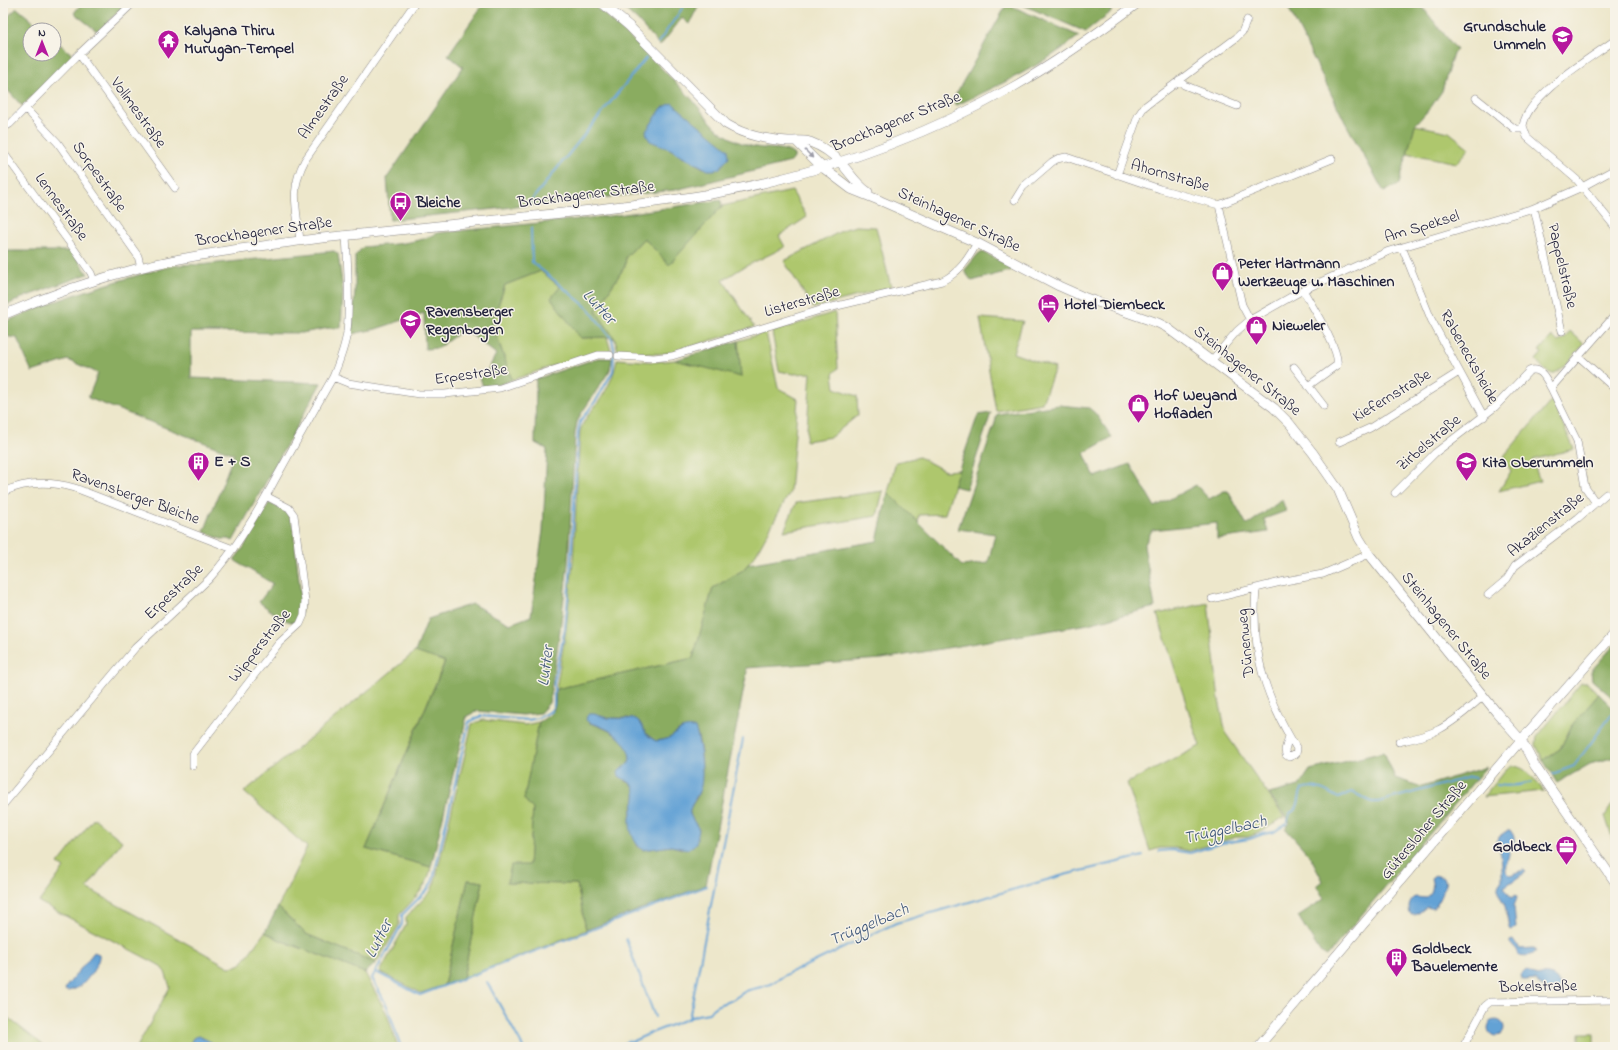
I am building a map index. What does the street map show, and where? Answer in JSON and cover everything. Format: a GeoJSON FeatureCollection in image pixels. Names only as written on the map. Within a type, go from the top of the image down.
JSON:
{"type":"FeatureCollection","features":[{"type":"Feature","properties":{"kind":"main road","name":"Steinhagener Straße"},"geometry":{"type":"LineString","coordinates":[[602,3],[630,26],[726,124],[737,131],[748,135],[767,139],[805,141],[818,146],[840,162],[860,187],[881,201]]}},
{"type":"Feature","properties":{"kind":"main road","name":"Brockhagener Straße"},"geometry":{"type":"LineString","coordinates":[[3,315],[94,281],[141,268],[214,252],[300,241],[684,199],[765,183],[840,162],[896,142],[938,124],[1014,86],[1091,38],[1138,3]]}},
{"type":"Feature","properties":{"kind":"main road","name":"Steinhagener Straße"},"geometry":{"type":"LineString","coordinates":[[796,141],[822,167],[851,189],[977,243],[1059,286],[1086,298],[1158,323],[1173,331],[1274,408],[1297,431],[1338,489],[1359,538],[1369,554],[1483,696],[1521,740],[1536,766],[1615,882]]}},
{"type":"Feature","properties":{"kind":"main road","name":"Gütersloher Straße"},"geometry":{"type":"LineString","coordinates":[[1258,1047],[1521,740],[1615,633]]}},
{"type":"Feature","properties":{"kind":"street"},"geometry":{"type":"LineString","coordinates":[[3,128],[10,124],[26,109],[79,54],[134,3]]}},
{"type":"Feature","properties":{"kind":"street","name":"Almestraße"},"geometry":{"type":"LineString","coordinates":[[300,241],[295,186],[298,173],[305,160],[415,3]]}},
{"type":"Feature","properties":{"kind":"street"},"geometry":{"type":"LineString","coordinates":[[1117,175],[1138,116],[1144,107],[1239,35],[1247,20]]}},
{"type":"Feature","properties":{"kind":"street"},"geometry":{"type":"LineString","coordinates":[[1615,40],[1539,97],[1523,123],[1523,129],[1527,137],[1577,180],[1615,227]]}},
{"type":"Feature","properties":{"kind":"street","name":"Vollmestraße"},"geometry":{"type":"LineString","coordinates":[[79,54],[175,188]]}},
{"type":"Feature","properties":{"kind":"street"},"geometry":{"type":"LineString","coordinates":[[1179,80],[1184,85],[1237,106]]}},
{"type":"Feature","properties":{"kind":"street"},"geometry":{"type":"LineString","coordinates":[[1476,98],[1515,129],[1523,129]]}},
{"type":"Feature","properties":{"kind":"street","name":"Sorpestraße"},"geometry":{"type":"LineString","coordinates":[[26,109],[58,143],[138,256],[141,268]]}},
{"type":"Feature","properties":{"kind":"street","name":"Lennestraße"},"geometry":{"type":"LineString","coordinates":[[3,152],[91,273],[94,281]]}},
{"type":"Feature","properties":{"kind":"street","name":"Ahornstraße"},"geometry":{"type":"LineString","coordinates":[[1015,200],[1023,187],[1052,162],[1061,158],[1071,158],[1160,189],[1219,205],[1242,305],[1250,320]]}},
{"type":"Feature","properties":{"kind":"street"},"geometry":{"type":"LineString","coordinates":[[1219,205],[1332,159]]}},
{"type":"Feature","properties":{"kind":"street","name":"Am Speksel"},"geometry":{"type":"LineString","coordinates":[[1212,360],[1237,331],[1250,320],[1303,290],[1389,250],[1534,208],[1582,187],[1615,169]]}},
{"type":"Feature","properties":{"kind":"street","name":"Pappelstraße"},"geometry":{"type":"LineString","coordinates":[[1534,208],[1562,331]]}},
{"type":"Feature","properties":{"kind":"street","name":"Erpestraße"},"geometry":{"type":"LineString","coordinates":[[3,805],[135,648],[210,579],[234,549],[266,496],[333,376],[341,358],[347,333],[348,291],[346,236]]}},
{"type":"Feature","properties":{"kind":"street","name":"Listerstraße"},"geometry":{"type":"LineString","coordinates":[[618,356],[654,358],[668,357],[820,310],[942,281],[952,276],[959,270],[977,243]]}},
{"type":"Feature","properties":{"kind":"street","name":"Rabenecksheide"},"geometry":{"type":"LineString","coordinates":[[1402,246],[1430,319],[1484,417],[1529,371],[1534,369],[1539,371],[1545,376],[1551,388]]}},
{"type":"Feature","properties":{"kind":"street"},"geometry":{"type":"LineString","coordinates":[[1303,290],[1338,356],[1337,365],[1308,386]]}},
{"type":"Feature","properties":{"kind":"street"},"geometry":{"type":"LineString","coordinates":[[1596,503],[1585,487],[1577,442],[1551,388],[1615,315]]}},
{"type":"Feature","properties":{"kind":"street","name":"Erpestraße"},"geometry":{"type":"LineString","coordinates":[[333,376],[348,383],[425,395],[445,394],[500,388],[576,362],[598,356],[610,355]]}},
{"type":"Feature","properties":{"kind":"street"},"geometry":{"type":"LineString","coordinates":[[1578,356],[1615,389]]}},
{"type":"Feature","properties":{"kind":"street"},"geometry":{"type":"LineString","coordinates":[[1294,367],[1324,406]]}},
{"type":"Feature","properties":{"kind":"street","name":"Kiefernstraße"},"geometry":{"type":"LineString","coordinates":[[1339,442],[1370,428],[1459,372]]}},
{"type":"Feature","properties":{"kind":"street","name":"Zirbelstraße"},"geometry":{"type":"LineString","coordinates":[[1395,493],[1435,453],[1484,417]]}},
{"type":"Feature","properties":{"kind":"street","name":"Ravensberger Bleiche"},"geometry":{"type":"LineString","coordinates":[[3,492],[24,484],[37,483],[63,485],[75,488],[234,549]]}},
{"type":"Feature","properties":{"kind":"street","name":"Akazienstraße"},"geometry":{"type":"LineString","coordinates":[[1488,595],[1507,579],[1515,566],[1578,518],[1606,494]]}},
{"type":"Feature","properties":{"kind":"street","name":"Wipperstraße"},"geometry":{"type":"LineString","coordinates":[[193,766],[193,754],[279,643],[300,624],[304,615],[305,602],[294,515],[289,508],[266,496]]}},
{"type":"Feature","properties":{"kind":"street","name":"Dünenweg"},"geometry":{"type":"LineString","coordinates":[[1212,599],[1330,572],[1369,554]]}},
{"type":"Feature","properties":{"kind":"street","name":"Dünenweg"},"geometry":{"type":"LineString","coordinates":[[1256,589],[1255,620],[1259,663],[1269,696],[1289,736]]}},
{"type":"Feature","properties":{"kind":"street","name":"Steinhagener Straße"},"geometry":{"type":"LineString","coordinates":[[1399,742],[1439,729],[1457,717],[1483,696]]}},
{"type":"Feature","properties":{"kind":"street","name":"Bokelstraße"},"geometry":{"type":"LineString","coordinates":[[1463,1047],[1485,1006],[1490,1002],[1615,1000]]}},
{"type":"Feature","properties":{"kind":"green space"},"geometry":{"type":"Polygon","coordinates":[[[82,3],[127,3],[98,32],[74,13],[82,3]]]}},
{"type":"Feature","properties":{"kind":"green space"},"geometry":{"type":"Polygon","coordinates":[[[484,3],[590,3],[654,61],[690,97],[720,131],[746,145],[786,150],[794,155],[794,158],[791,162],[675,190],[390,220],[387,178],[463,67],[448,55],[484,3]],[[659,145],[670,149],[703,168],[729,157],[659,145]]]}},
{"type":"Feature","properties":{"kind":"green space"},"geometry":{"type":"Polygon","coordinates":[[[618,3],[634,3],[645,9],[649,3],[700,3],[689,24],[682,18],[660,46],[638,21],[618,3]]]}},
{"type":"Feature","properties":{"kind":"green space"},"geometry":{"type":"Polygon","coordinates":[[[1018,3],[1102,3],[1112,11],[1086,32],[1018,3]]]}},
{"type":"Feature","properties":{"kind":"green space"},"geometry":{"type":"Polygon","coordinates":[[[1286,3],[1419,3],[1457,50],[1453,53],[1442,91],[1431,107],[1415,125],[1399,184],[1384,192],[1345,122],[1286,3]]]}},
{"type":"Feature","properties":{"kind":"green space"},"geometry":{"type":"Polygon","coordinates":[[[1007,4],[1079,36],[1065,47],[1035,66],[957,105],[952,101],[1007,4]]]}},
{"type":"Feature","properties":{"kind":"green space"},"geometry":{"type":"Polygon","coordinates":[[[17,8],[34,22],[22,22],[22,62],[62,62],[62,46],[74,56],[22,106],[3,85],[3,21],[17,8]]]}},
{"type":"Feature","properties":{"kind":"green space"},"geometry":{"type":"Polygon","coordinates":[[[1415,125],[1449,132],[1469,148],[1457,163],[1407,153],[1415,125]]]}},
{"type":"Feature","properties":{"kind":"green space"},"geometry":{"type":"Polygon","coordinates":[[[792,191],[807,217],[779,236],[785,247],[742,268],[723,280],[754,327],[671,353],[655,354],[618,351],[615,339],[596,311],[625,266],[626,257],[644,238],[669,264],[722,206],[792,191]]]}},
{"type":"Feature","properties":{"kind":"green space"},"geometry":{"type":"Polygon","coordinates":[[[721,200],[722,206],[669,265],[644,238],[626,257],[625,266],[596,311],[615,339],[607,337],[581,338],[551,298],[560,287],[541,271],[505,285],[492,323],[512,380],[499,385],[483,387],[480,377],[489,368],[496,354],[464,329],[438,348],[425,349],[424,313],[376,329],[352,334],[355,291],[355,256],[363,247],[410,242],[420,240],[437,233],[611,216],[721,200]]]}},
{"type":"Feature","properties":{"kind":"green space"},"geometry":{"type":"Polygon","coordinates":[[[856,226],[876,227],[891,287],[813,308],[784,261],[845,229],[856,226]]]}},
{"type":"Feature","properties":{"kind":"green space"},"geometry":{"type":"Polygon","coordinates":[[[3,251],[72,251],[88,274],[24,297],[3,307],[3,251]]]}},
{"type":"Feature","properties":{"kind":"green space"},"geometry":{"type":"Polygon","coordinates":[[[334,251],[338,254],[343,291],[341,328],[329,328],[302,333],[191,332],[191,378],[321,383],[233,541],[229,539],[221,539],[204,532],[234,454],[88,398],[98,373],[68,360],[32,372],[17,338],[3,336],[3,323],[53,302],[161,269],[191,264],[199,265],[334,251]]]}},
{"type":"Feature","properties":{"kind":"green space"},"geometry":{"type":"Polygon","coordinates":[[[981,252],[1016,269],[972,281],[964,271],[981,252]]]}},
{"type":"Feature","properties":{"kind":"green space"},"geometry":{"type":"Polygon","coordinates":[[[541,271],[560,287],[581,338],[607,337],[611,351],[576,358],[512,380],[492,323],[505,285],[541,271]]]}},
{"type":"Feature","properties":{"kind":"green space"},"geometry":{"type":"Polygon","coordinates":[[[835,312],[838,368],[833,374],[835,388],[857,396],[858,415],[831,437],[806,441],[811,373],[794,374],[779,371],[772,332],[835,312]]]}},
{"type":"Feature","properties":{"kind":"green space"},"geometry":{"type":"Polygon","coordinates":[[[980,318],[1023,321],[1013,353],[1055,368],[1042,403],[996,411],[980,318]]]}},
{"type":"Feature","properties":{"kind":"green space"},"geometry":{"type":"Polygon","coordinates":[[[1570,331],[1584,344],[1559,371],[1554,373],[1548,372],[1536,360],[1542,353],[1539,351],[1552,336],[1558,342],[1564,339],[1570,331]]]}},
{"type":"Feature","properties":{"kind":"green space"},"geometry":{"type":"Polygon","coordinates":[[[766,332],[778,388],[798,399],[790,492],[756,554],[743,570],[713,588],[693,658],[556,689],[566,630],[573,562],[580,431],[586,418],[600,400],[608,385],[615,370],[617,359],[655,362],[675,360],[741,376],[738,341],[766,332]]]}},
{"type":"Feature","properties":{"kind":"green space"},"geometry":{"type":"Polygon","coordinates":[[[738,341],[741,377],[675,360],[738,341]]]}},
{"type":"Feature","properties":{"kind":"green space"},"geometry":{"type":"Polygon","coordinates":[[[598,358],[612,358],[610,370],[577,422],[575,433],[568,564],[549,703],[540,713],[523,715],[477,711],[467,716],[431,867],[366,849],[445,662],[415,652],[428,619],[472,604],[510,624],[531,616],[543,530],[547,449],[535,443],[536,379],[598,358]]]}},
{"type":"Feature","properties":{"kind":"green space"},"geometry":{"type":"Polygon","coordinates":[[[1552,400],[1574,449],[1532,460],[1540,481],[1499,491],[1511,471],[1503,457],[1552,400]]]}},
{"type":"Feature","properties":{"kind":"green space"},"geometry":{"type":"Polygon","coordinates":[[[1059,405],[1089,408],[1095,413],[1112,437],[1084,453],[1095,477],[1130,464],[1155,507],[1196,485],[1209,499],[1224,491],[1228,491],[1247,525],[1282,500],[1286,511],[1264,519],[1268,532],[1217,539],[1217,523],[1152,530],[1144,546],[1155,607],[1088,624],[882,659],[746,668],[747,672],[706,885],[586,930],[577,884],[507,883],[511,865],[529,865],[533,809],[524,799],[539,722],[549,715],[554,709],[556,689],[693,658],[713,588],[743,570],[748,564],[877,541],[888,492],[962,566],[988,563],[995,534],[958,529],[997,414],[1059,405]],[[594,714],[589,723],[611,732],[624,742],[628,748],[630,755],[629,763],[622,768],[625,781],[631,784],[634,788],[635,798],[630,819],[638,847],[643,850],[671,846],[682,849],[699,830],[690,814],[691,806],[698,795],[702,770],[700,744],[695,728],[681,729],[670,738],[656,741],[645,733],[639,721],[628,718],[607,718],[594,714]]]}},
{"type":"Feature","properties":{"kind":"green space"},"geometry":{"type":"Polygon","coordinates":[[[991,413],[966,489],[953,486],[978,415],[991,413]]]}},
{"type":"Feature","properties":{"kind":"green space"},"geometry":{"type":"Polygon","coordinates":[[[919,457],[945,471],[959,470],[945,514],[919,515],[918,522],[888,492],[896,462],[919,457]]]}},
{"type":"Feature","properties":{"kind":"green space"},"geometry":{"type":"Polygon","coordinates":[[[883,491],[877,516],[784,531],[796,503],[883,491]]]}},
{"type":"Feature","properties":{"kind":"green space"},"geometry":{"type":"Polygon","coordinates":[[[269,503],[285,511],[293,527],[302,607],[300,616],[294,623],[282,619],[259,602],[273,584],[234,560],[244,547],[269,503]]]}},
{"type":"Feature","properties":{"kind":"green space"},"geometry":{"type":"Polygon","coordinates":[[[1208,603],[1219,700],[1226,734],[1284,817],[1261,832],[1248,837],[1236,837],[1189,851],[1175,848],[1160,848],[1150,851],[1127,783],[1200,746],[1157,614],[1208,603]]]}},
{"type":"Feature","properties":{"kind":"green space"},"geometry":{"type":"Polygon","coordinates":[[[1615,644],[1615,700],[1592,680],[1591,671],[1615,644]]]}},
{"type":"Feature","properties":{"kind":"green space"},"geometry":{"type":"Polygon","coordinates":[[[415,652],[445,661],[366,849],[431,867],[427,881],[423,887],[399,915],[399,925],[376,963],[306,934],[278,907],[307,847],[244,792],[415,652]]]}},
{"type":"Feature","properties":{"kind":"green space"},"geometry":{"type":"Polygon","coordinates":[[[1581,683],[1587,683],[1599,694],[1572,725],[1560,749],[1543,760],[1536,745],[1537,737],[1581,683]]]}},
{"type":"Feature","properties":{"kind":"green space"},"geometry":{"type":"Polygon","coordinates":[[[1599,694],[1615,710],[1615,757],[1590,764],[1557,783],[1543,760],[1560,749],[1572,725],[1599,694]]]}},
{"type":"Feature","properties":{"kind":"green space"},"geometry":{"type":"Polygon","coordinates":[[[483,720],[525,725],[539,722],[524,799],[533,809],[529,865],[507,883],[577,884],[586,930],[463,978],[483,882],[468,880],[444,985],[421,993],[380,972],[406,925],[406,917],[431,891],[435,881],[472,724],[483,720]]]}},
{"type":"Feature","properties":{"kind":"green space"},"geometry":{"type":"Polygon","coordinates":[[[1384,752],[1395,778],[1422,787],[1486,767],[1327,956],[1320,952],[1298,916],[1324,899],[1317,886],[1323,881],[1310,856],[1285,828],[1290,823],[1269,794],[1299,786],[1310,770],[1384,752]]]}},
{"type":"Feature","properties":{"kind":"green space"},"geometry":{"type":"Polygon","coordinates":[[[1511,766],[1516,766],[1526,771],[1534,778],[1544,791],[1483,797],[1506,769],[1511,766]]]}},
{"type":"Feature","properties":{"kind":"green space"},"geometry":{"type":"Polygon","coordinates":[[[1613,803],[1615,803],[1615,846],[1605,816],[1613,803]]]}},
{"type":"Feature","properties":{"kind":"green space"},"geometry":{"type":"Polygon","coordinates":[[[94,818],[122,841],[87,888],[229,967],[241,964],[265,932],[280,940],[365,973],[387,1014],[398,1047],[216,1047],[213,1043],[193,1038],[191,1042],[194,1047],[137,1047],[170,987],[165,972],[159,965],[39,902],[64,868],[58,864],[94,818]]]}},
{"type":"Feature","properties":{"kind":"green space"},"geometry":{"type":"Polygon","coordinates":[[[468,880],[483,882],[463,978],[444,985],[468,880]]]}},
{"type":"Feature","properties":{"kind":"green space"},"geometry":{"type":"Polygon","coordinates":[[[278,907],[306,934],[376,963],[365,973],[280,940],[265,932],[278,907]]]}},
{"type":"Feature","properties":{"kind":"green space"},"geometry":{"type":"Polygon","coordinates":[[[3,1014],[43,1045],[42,1047],[3,1047],[3,1014]]]}},
{"type":"Feature","properties":{"kind":"green space"},"geometry":{"type":"Polygon","coordinates":[[[1580,1033],[1594,1033],[1594,1047],[1580,1047],[1580,1033]]]}},
{"type":"Feature","properties":{"kind":"water"},"geometry":{"type":"Polygon","coordinates":[[[672,103],[728,149],[729,157],[720,168],[708,170],[670,149],[650,141],[646,131],[662,108],[672,103]]]}},
{"type":"Feature","properties":{"kind":"water"},"geometry":{"type":"Polygon","coordinates":[[[589,714],[607,718],[636,719],[641,724],[645,732],[656,741],[669,738],[680,730],[686,728],[695,728],[702,765],[701,786],[690,811],[690,814],[699,830],[696,844],[688,849],[671,846],[643,850],[637,844],[631,832],[630,823],[635,800],[634,788],[632,784],[619,776],[618,772],[630,761],[628,751],[622,740],[615,734],[586,720],[589,714]]]}},
{"type":"Feature","properties":{"kind":"water"},"geometry":{"type":"Polygon","coordinates":[[[1510,830],[1514,836],[1514,843],[1508,847],[1509,854],[1506,866],[1507,872],[1510,875],[1524,870],[1526,872],[1504,887],[1511,898],[1516,895],[1517,898],[1514,906],[1516,928],[1510,930],[1505,906],[1498,892],[1498,886],[1502,880],[1502,866],[1497,841],[1498,837],[1510,830]]]}},
{"type":"Feature","properties":{"kind":"water"},"geometry":{"type":"Polygon","coordinates":[[[1435,875],[1444,878],[1446,884],[1436,906],[1433,909],[1427,907],[1414,915],[1410,914],[1409,909],[1411,901],[1415,897],[1426,898],[1432,892],[1431,878],[1435,875]]]}},
{"type":"Feature","properties":{"kind":"water"},"geometry":{"type":"Polygon","coordinates":[[[1513,940],[1519,949],[1534,948],[1536,951],[1535,953],[1526,956],[1518,955],[1510,943],[1510,941],[1513,940]]]}},
{"type":"Feature","properties":{"kind":"water"},"geometry":{"type":"Polygon","coordinates":[[[94,952],[99,954],[99,958],[89,977],[79,987],[66,991],[66,987],[94,952]]]}},
{"type":"Feature","properties":{"kind":"water"},"geometry":{"type":"Polygon","coordinates":[[[1526,970],[1537,976],[1549,975],[1553,977],[1559,982],[1562,990],[1549,992],[1536,980],[1522,980],[1521,975],[1526,970]]]}},
{"type":"Feature","properties":{"kind":"water"},"geometry":{"type":"Polygon","coordinates":[[[1496,1020],[1502,1022],[1504,1028],[1502,1034],[1496,1036],[1490,1034],[1488,1028],[1490,1022],[1496,1020]]]}},
{"type":"Feature","properties":{"kind":"water"},"geometry":{"type":"Polygon","coordinates":[[[199,1036],[213,1043],[216,1047],[194,1047],[191,1042],[193,1038],[199,1036]]]}},
{"type":"Feature","properties":{"kind":"waterway","name":"Lutter"},"geometry":{"type":"LineString","coordinates":[[658,43],[686,3]]}},
{"type":"Feature","properties":{"kind":"waterway","name":"Lutter"},"geometry":{"type":"LineString","coordinates":[[530,202],[646,58]]}},
{"type":"Feature","properties":{"kind":"waterway","name":"Lutter"},"geometry":{"type":"LineString","coordinates":[[401,1047],[387,1006],[372,978],[402,924],[402,915],[428,889],[433,880],[469,722],[481,716],[528,720],[538,718],[551,711],[554,705],[554,683],[565,628],[570,577],[578,432],[580,422],[597,399],[613,371],[614,349],[612,339],[588,308],[532,262],[531,228]]}},
{"type":"Feature","properties":{"kind":"waterway","name":"Trüggelbach"},"geometry":{"type":"LineString","coordinates":[[1552,774],[1574,766],[1615,710]]}},
{"type":"Feature","properties":{"kind":"waterway"},"geometry":{"type":"LineString","coordinates":[[689,1019],[743,739]]}},
{"type":"Feature","properties":{"kind":"waterway","name":"Trüggelbach"},"geometry":{"type":"LineString","coordinates":[[1159,851],[1172,850],[1190,853],[1222,843],[1249,839],[1274,832],[1287,823],[1290,813],[1296,809],[1302,789],[1312,787],[1321,789],[1338,798],[1352,792],[1372,802],[1378,802],[1470,777],[1475,778]]}},
{"type":"Feature","properties":{"kind":"waterway","name":"Trüggelbach"},"geometry":{"type":"LineString","coordinates":[[1497,785],[1506,786],[1532,782]]}},
{"type":"Feature","properties":{"kind":"waterway","name":"Trüggelbach"},"geometry":{"type":"LineString","coordinates":[[618,1047],[626,1042],[633,1041],[697,1015],[709,1013],[715,1006],[733,1000],[746,991],[770,984],[792,971],[896,923],[1064,875],[1143,856]]}},
{"type":"Feature","properties":{"kind":"waterway"},"geometry":{"type":"LineString","coordinates":[[376,972],[420,995],[707,886]]}},
{"type":"Feature","properties":{"kind":"waterway"},"geometry":{"type":"LineString","coordinates":[[626,939],[655,1017]]}},
{"type":"Feature","properties":{"kind":"waterway"},"geometry":{"type":"LineString","coordinates":[[487,982],[523,1047]]}},
{"type":"Feature","properties":{"kind":"place","name":"Grundschule Ummeln"},"geometry":{"type":"Point","coordinates":[1562,56]}},
{"type":"Feature","properties":{"kind":"place","name":"Kalyana Thiru Murugan-Tempel"},"geometry":{"type":"Point","coordinates":[168,60]}},
{"type":"Feature","properties":{"kind":"place","name":"Bleiche"},"geometry":{"type":"Point","coordinates":[401,222]}},
{"type":"Feature","properties":{"kind":"place","name":"Peter Hartmann Werkzeuge u. Maschinen"},"geometry":{"type":"Point","coordinates":[1222,292]}},
{"type":"Feature","properties":{"kind":"place","name":"Hotel Diembeck"},"geometry":{"type":"Point","coordinates":[1049,324]}},
{"type":"Feature","properties":{"kind":"place","name":"Ravensberger Regenbogen"},"geometry":{"type":"Point","coordinates":[411,340]}},
{"type":"Feature","properties":{"kind":"place","name":"Nieweler"},"geometry":{"type":"Point","coordinates":[1256,346]}},
{"type":"Feature","properties":{"kind":"place","name":"Hof Weyand Hofladen"},"geometry":{"type":"Point","coordinates":[1138,424]}},
{"type":"Feature","properties":{"kind":"place","name":"E + S"},"geometry":{"type":"Point","coordinates":[199,482]}},
{"type":"Feature","properties":{"kind":"place","name":"Kita Oberummeln"},"geometry":{"type":"Point","coordinates":[1467,482]}},
{"type":"Feature","properties":{"kind":"place","name":"Goldbeck"},"geometry":{"type":"Point","coordinates":[1567,866]}},
{"type":"Feature","properties":{"kind":"place","name":"Goldbeck Bauelemente"},"geometry":{"type":"Point","coordinates":[1397,978]}}]}
